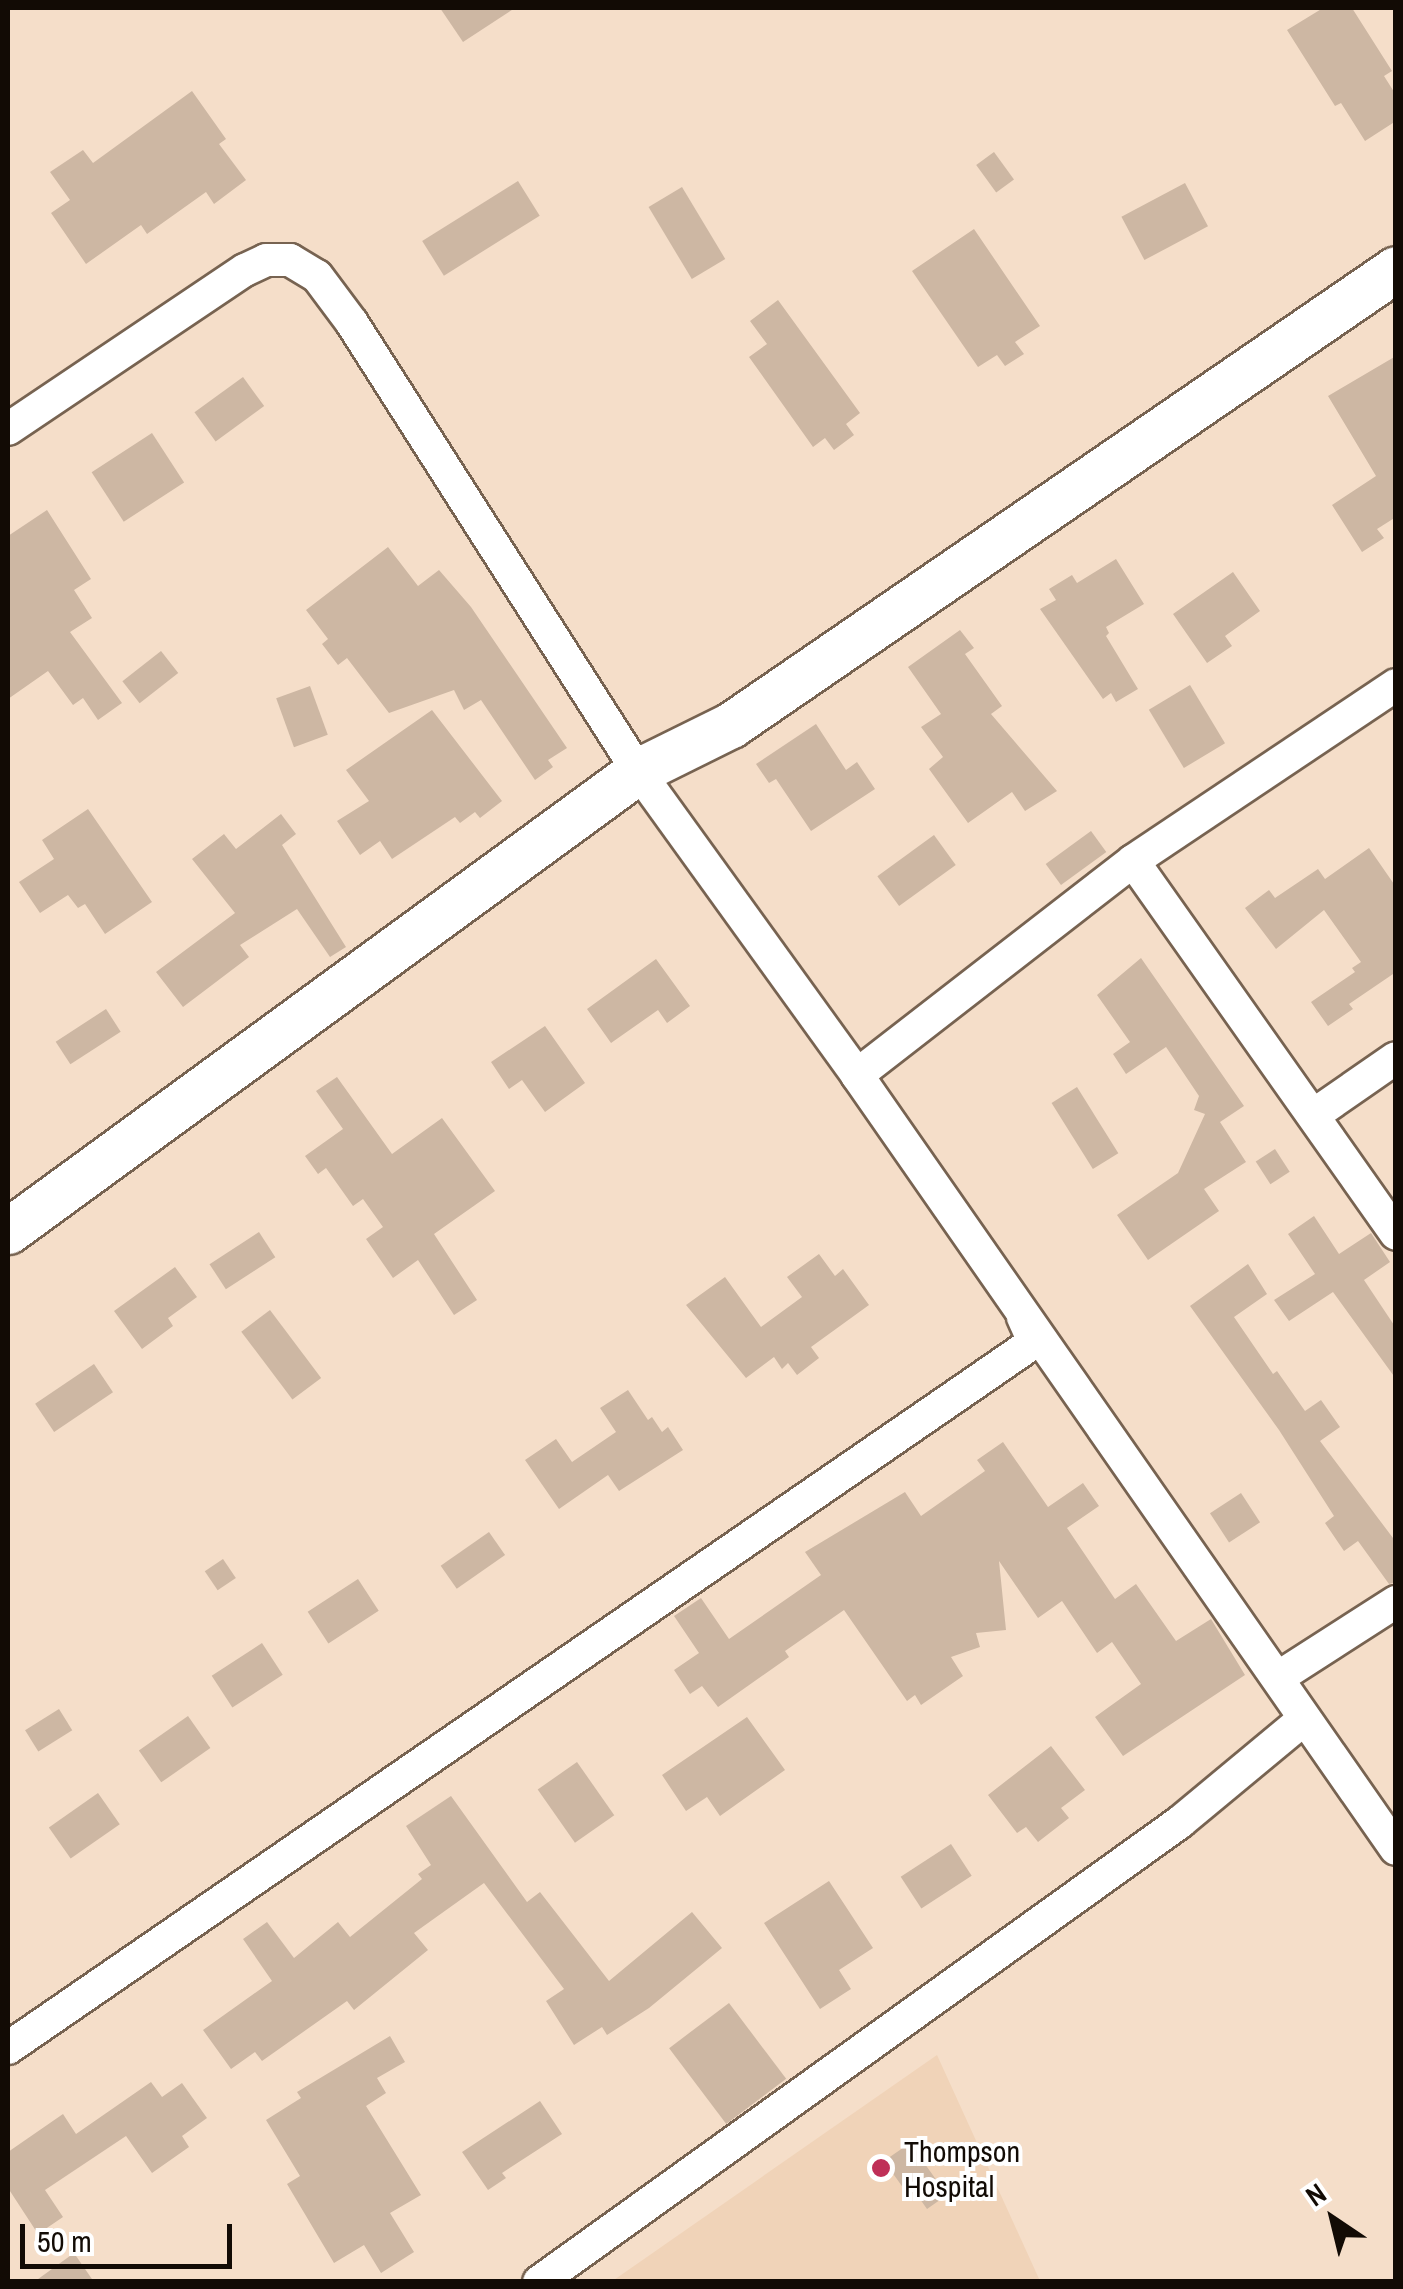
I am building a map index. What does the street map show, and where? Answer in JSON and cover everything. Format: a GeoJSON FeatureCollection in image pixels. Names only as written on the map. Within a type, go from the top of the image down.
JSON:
{"type":"FeatureCollection","features":[{"type":"Feature","properties":{"kind":"street"},"geometry":{"type":"LineString","coordinates":[[8,428],[245,270],[266,260],[290,260],[318,276],[352,323],[638,771],[857,1075],[1396,1849]]}},
{"type":"Feature","properties":{"kind":"street"},"geometry":{"type":"LineString","coordinates":[[8,1231],[638,771],[731,725],[1396,269]]}},
{"type":"Feature","properties":{"kind":"street"},"geometry":{"type":"LineString","coordinates":[[857,1075],[1133,861],[1396,685]]}},
{"type":"Feature","properties":{"kind":"street"},"geometry":{"type":"LineString","coordinates":[[1133,861],[1396,1234]]}},
{"type":"Feature","properties":{"kind":"street"},"geometry":{"type":"LineString","coordinates":[[1315,1114],[1396,1058]]}},
{"type":"Feature","properties":{"kind":"street"},"geometry":{"type":"LineString","coordinates":[[8,2048],[1034,1342],[1023,1317]]}},
{"type":"Feature","properties":{"kind":"street"},"geometry":{"type":"LineString","coordinates":[[1279,1677],[1396,1602]]}},
{"type":"Feature","properties":{"kind":"street"},"geometry":{"type":"LineString","coordinates":[[539,2282],[1026,1928],[1180,1822],[1303,1720]]}},
{"type":"Feature","properties":{"kind":"shaded area","name":"Thompson Hospital"},"geometry":{"type":"Polygon","coordinates":[[[937,2055],[1040,2281],[611,2282],[937,2055]]]}},
{"type":"Feature","properties":{"kind":"building"},"geometry":{"type":"Polygon","coordinates":[[[440,8],[515,8],[463,42],[440,8]]]}},
{"type":"Feature","properties":{"kind":"building"},"geometry":{"type":"Polygon","coordinates":[[[1323,8],[1352,8],[1392,71],[1384,76],[1396,95],[1396,121],[1365,141],[1341,103],[1335,106],[1287,30],[1323,8]]]}},
{"type":"Feature","properties":{"kind":"building"},"geometry":{"type":"Polygon","coordinates":[[[192,91],[226,139],[219,144],[246,180],[214,204],[206,192],[147,234],[141,225],[86,264],[51,213],[70,200],[50,172],[83,150],[93,163],[192,91]]]}},
{"type":"Feature","properties":{"kind":"building"},"geometry":{"type":"Polygon","coordinates":[[[994,152],[1014,180],[996,192],[976,165],[994,152]]]}},
{"type":"Feature","properties":{"kind":"building"},"geometry":{"type":"Polygon","coordinates":[[[518,181],[540,216],[444,276],[422,241],[518,181]]]}},
{"type":"Feature","properties":{"kind":"building"},"geometry":{"type":"Polygon","coordinates":[[[1185,183],[1208,226],[1144,260],[1121,217],[1185,183]]]}},
{"type":"Feature","properties":{"kind":"building"},"geometry":{"type":"Polygon","coordinates":[[[682,187],[725,259],[692,279],[649,207],[682,187]]]}},
{"type":"Feature","properties":{"kind":"building"},"geometry":{"type":"Polygon","coordinates":[[[974,229],[1040,326],[1015,342],[1024,354],[1005,366],[997,355],[978,367],[912,271],[974,229]]]}},
{"type":"Feature","properties":{"kind":"building"},"geometry":{"type":"Polygon","coordinates":[[[778,300],[860,413],[846,424],[854,435],[834,450],[825,438],[813,447],[749,357],[767,344],[750,321],[778,300]]]}},
{"type":"Feature","properties":{"kind":"building"},"geometry":{"type":"Polygon","coordinates":[[[1396,356],[1396,517],[1377,529],[1384,538],[1362,552],[1332,505],[1376,476],[1328,396],[1396,356]]]}},
{"type":"Feature","properties":{"kind":"building"},"geometry":{"type":"Polygon","coordinates":[[[243,377],[264,406],[216,441],[194,412],[243,377]]]}},
{"type":"Feature","properties":{"kind":"building"},"geometry":{"type":"Polygon","coordinates":[[[152,433],[184,482],[124,522],[92,472],[152,433]]]}},
{"type":"Feature","properties":{"kind":"building"},"geometry":{"type":"Polygon","coordinates":[[[47,510],[91,579],[74,590],[92,618],[70,632],[122,703],[98,720],[83,698],[73,705],[48,671],[8,699],[8,536],[47,510]]]}},
{"type":"Feature","properties":{"kind":"building"},"geometry":{"type":"Polygon","coordinates":[[[388,547],[418,586],[439,570],[471,607],[567,748],[548,760],[553,767],[535,780],[481,700],[464,710],[454,690],[389,713],[347,658],[338,665],[322,644],[328,639],[306,610],[388,547]]]}},
{"type":"Feature","properties":{"kind":"building"},"geometry":{"type":"Polygon","coordinates":[[[1116,559],[1144,604],[1106,627],[1106,636],[1138,689],[1116,702],[1111,693],[1103,699],[1040,609],[1056,600],[1049,589],[1072,575],[1077,583],[1116,559]]]}},
{"type":"Feature","properties":{"kind":"building"},"geometry":{"type":"Polygon","coordinates":[[[1233,572],[1260,611],[1225,636],[1232,646],[1207,663],[1173,614],[1233,572]]]}},
{"type":"Feature","properties":{"kind":"building"},"geometry":{"type":"Polygon","coordinates":[[[960,630],[974,648],[965,654],[1002,706],[991,714],[1057,791],[1025,811],[1012,792],[968,823],[929,769],[943,757],[921,727],[941,714],[908,667],[960,630]]]}},
{"type":"Feature","properties":{"kind":"building"},"geometry":{"type":"Polygon","coordinates":[[[161,651],[178,673],[140,703],[122,681],[161,651]]]}},
{"type":"Feature","properties":{"kind":"building"},"geometry":{"type":"Polygon","coordinates":[[[1190,685],[1225,743],[1184,768],[1149,710],[1190,685]]]}},
{"type":"Feature","properties":{"kind":"building"},"geometry":{"type":"Polygon","coordinates":[[[310,686],[328,735],[294,747],[276,698],[310,686]]]}},
{"type":"Feature","properties":{"kind":"building"},"geometry":{"type":"Polygon","coordinates":[[[432,710],[502,801],[480,818],[475,812],[460,823],[455,817],[392,859],[380,841],[360,855],[337,821],[369,801],[346,770],[432,710]]]}},
{"type":"Feature","properties":{"kind":"building"},"geometry":{"type":"Polygon","coordinates":[[[816,724],[846,770],[857,762],[875,789],[811,831],[776,779],[769,783],[756,764],[816,724]]]}},
{"type":"Feature","properties":{"kind":"building"},"geometry":{"type":"Polygon","coordinates":[[[88,809],[152,902],[105,934],[85,904],[78,908],[68,895],[40,913],[19,882],[54,859],[42,840],[88,809]]]}},
{"type":"Feature","properties":{"kind":"building"},"geometry":{"type":"Polygon","coordinates":[[[281,814],[296,834],[282,845],[346,947],[330,957],[297,909],[240,945],[249,957],[183,1007],[156,972],[235,913],[192,859],[224,834],[236,849],[281,814]]]}},
{"type":"Feature","properties":{"kind":"building"},"geometry":{"type":"Polygon","coordinates":[[[1091,831],[1106,852],[1061,885],[1046,864],[1091,831]]]}},
{"type":"Feature","properties":{"kind":"building"},"geometry":{"type":"Polygon","coordinates":[[[934,835],[956,865],[899,906],[877,876],[934,835]]]}},
{"type":"Feature","properties":{"kind":"building"},"geometry":{"type":"Polygon","coordinates":[[[1369,848],[1396,887],[1396,972],[1349,1004],[1353,1009],[1328,1026],[1311,1002],[1355,972],[1352,968],[1361,962],[1324,910],[1276,949],[1245,908],[1269,890],[1275,898],[1318,869],[1325,879],[1369,848]]]}},
{"type":"Feature","properties":{"kind":"building"},"geometry":{"type":"Polygon","coordinates":[[[1141,958],[1244,1106],[1220,1122],[1246,1162],[1204,1189],[1219,1211],[1148,1260],[1117,1215],[1178,1173],[1205,1114],[1194,1110],[1199,1096],[1166,1047],[1126,1074],[1113,1054],[1130,1042],[1097,995],[1141,958]]]}},
{"type":"Feature","properties":{"kind":"building"},"geometry":{"type":"Polygon","coordinates":[[[656,959],[690,1006],[667,1023],[658,1010],[611,1043],[587,1009],[656,959]]]}},
{"type":"Feature","properties":{"kind":"building"},"geometry":{"type":"Polygon","coordinates":[[[106,1009],[121,1032],[70,1064],[56,1042],[106,1009]]]}},
{"type":"Feature","properties":{"kind":"building"},"geometry":{"type":"Polygon","coordinates":[[[545,1026],[585,1083],[545,1112],[522,1080],[509,1089],[491,1062],[545,1026]]]}},
{"type":"Feature","properties":{"kind":"building"},"geometry":{"type":"Polygon","coordinates":[[[337,1077],[392,1154],[442,1118],[495,1191],[434,1234],[477,1300],[454,1315],[418,1260],[393,1278],[366,1239],[383,1227],[363,1199],[353,1206],[326,1168],[318,1174],[305,1156],[343,1129],[316,1091],[337,1077]]]}},
{"type":"Feature","properties":{"kind":"building"},"geometry":{"type":"Polygon","coordinates":[[[1077,1087],[1118,1153],[1093,1169],[1052,1103],[1077,1087]]]}},
{"type":"Feature","properties":{"kind":"building"},"geometry":{"type":"Polygon","coordinates":[[[1275,1149],[1290,1172],[1270,1184],[1256,1162],[1275,1149]]]}},
{"type":"Feature","properties":{"kind":"building"},"geometry":{"type":"Polygon","coordinates":[[[1314,1216],[1339,1254],[1371,1233],[1390,1262],[1364,1280],[1396,1328],[1396,1379],[1333,1292],[1289,1321],[1274,1300],[1315,1274],[1288,1234],[1314,1216]]]}},
{"type":"Feature","properties":{"kind":"building"},"geometry":{"type":"Polygon","coordinates":[[[259,1232],[275,1257],[226,1289],[210,1264],[259,1232]]]}},
{"type":"Feature","properties":{"kind":"building"},"geometry":{"type":"Polygon","coordinates":[[[819,1254],[835,1276],[843,1269],[869,1305],[811,1347],[819,1358],[797,1375],[788,1363],[782,1369],[774,1357],[746,1378],[686,1305],[725,1277],[761,1327],[802,1297],[787,1277],[819,1254]]]}},
{"type":"Feature","properties":{"kind":"building"},"geometry":{"type":"Polygon","coordinates":[[[1248,1264],[1267,1294],[1234,1317],[1273,1374],[1277,1371],[1305,1411],[1321,1400],[1340,1427],[1320,1441],[1396,1542],[1396,1582],[1389,1584],[1358,1541],[1344,1551],[1325,1523],[1334,1516],[1279,1430],[1190,1306],[1248,1264]]]}},
{"type":"Feature","properties":{"kind":"building"},"geometry":{"type":"Polygon","coordinates":[[[175,1267],[197,1297],[168,1318],[173,1326],[142,1349],[114,1311],[175,1267]]]}},
{"type":"Feature","properties":{"kind":"building"},"geometry":{"type":"Polygon","coordinates":[[[270,1310],[321,1378],[292,1400],[241,1332],[270,1310]]]}},
{"type":"Feature","properties":{"kind":"building"},"geometry":{"type":"Polygon","coordinates":[[[94,1364],[113,1392],[54,1432],[35,1404],[94,1364]]]}},
{"type":"Feature","properties":{"kind":"building"},"geometry":{"type":"Polygon","coordinates":[[[628,1390],[648,1420],[652,1417],[662,1432],[668,1427],[683,1450],[619,1491],[608,1475],[559,1509],[525,1460],[556,1439],[572,1462],[616,1432],[600,1408],[628,1390]]]}},
{"type":"Feature","properties":{"kind":"building"},"geometry":{"type":"Polygon","coordinates":[[[1003,1442],[1048,1507],[1083,1483],[1099,1506],[1067,1528],[1115,1599],[1136,1584],[1176,1641],[1211,1619],[1245,1675],[1123,1756],[1095,1717],[1141,1684],[1112,1642],[1097,1653],[1062,1601],[1038,1618],[999,1561],[1006,1630],[976,1633],[980,1647],[951,1657],[963,1676],[921,1705],[915,1695],[907,1701],[844,1610],[785,1651],[789,1657],[718,1707],[702,1686],[690,1694],[674,1670],[699,1653],[674,1616],[701,1598],[729,1639],[821,1575],[805,1552],[905,1492],[921,1516],[985,1471],[977,1460],[1003,1442]]]}},
{"type":"Feature","properties":{"kind":"building"},"geometry":{"type":"Polygon","coordinates":[[[1241,1493],[1260,1522],[1229,1543],[1210,1513],[1241,1493]]]}},
{"type":"Feature","properties":{"kind":"building"},"geometry":{"type":"Polygon","coordinates":[[[489,1532],[505,1555],[457,1589],[441,1566],[489,1532]]]}},
{"type":"Feature","properties":{"kind":"building"},"geometry":{"type":"Polygon","coordinates":[[[223,1559],[236,1578],[218,1590],[205,1571],[223,1559]]]}},
{"type":"Feature","properties":{"kind":"building"},"geometry":{"type":"Polygon","coordinates":[[[358,1579],[379,1611],[328,1644],[308,1612],[358,1579]]]}},
{"type":"Feature","properties":{"kind":"building"},"geometry":{"type":"Polygon","coordinates":[[[262,1643],[283,1675],[232,1708],[212,1676],[262,1643]]]}},
{"type":"Feature","properties":{"kind":"building"},"geometry":{"type":"Polygon","coordinates":[[[59,1709],[72,1730],[38,1751],[25,1730],[59,1709]]]}},
{"type":"Feature","properties":{"kind":"building"},"geometry":{"type":"Polygon","coordinates":[[[188,1716],[210,1748],[161,1782],[139,1750],[188,1716]]]}},
{"type":"Feature","properties":{"kind":"building"},"geometry":{"type":"Polygon","coordinates":[[[747,1717],[785,1770],[720,1816],[707,1797],[686,1811],[662,1775],[747,1717]]]}},
{"type":"Feature","properties":{"kind":"building"},"geometry":{"type":"Polygon","coordinates":[[[1051,1746],[1085,1790],[1061,1808],[1069,1818],[1038,1842],[1026,1827],[1017,1833],[988,1795],[1051,1746]]]}},
{"type":"Feature","properties":{"kind":"building"},"geometry":{"type":"Polygon","coordinates":[[[577,1762],[614,1815],[575,1843],[538,1790],[577,1762]]]}},
{"type":"Feature","properties":{"kind":"building"},"geometry":{"type":"Polygon","coordinates":[[[98,1793],[120,1824],[71,1859],[49,1827],[98,1793]]]}},
{"type":"Feature","properties":{"kind":"building"},"geometry":{"type":"Polygon","coordinates":[[[451,1796],[527,1902],[540,1892],[609,1981],[692,1912],[722,1948],[649,2008],[607,2035],[602,2027],[574,2045],[546,2001],[564,1989],[484,1883],[414,1933],[428,1950],[354,2010],[347,2001],[262,2061],[255,2052],[231,2069],[203,2030],[272,1981],[243,1939],[267,1922],[294,1958],[338,1922],[350,1937],[422,1879],[418,1874],[431,1865],[406,1826],[451,1796]]]}},
{"type":"Feature","properties":{"kind":"building"},"geometry":{"type":"Polygon","coordinates":[[[951,1844],[972,1876],[921,1909],[901,1877],[951,1844]]]}},
{"type":"Feature","properties":{"kind":"building"},"geometry":{"type":"Polygon","coordinates":[[[829,1881],[873,1948],[839,1970],[851,1989],[820,2009],[764,1923],[829,1881]]]}},
{"type":"Feature","properties":{"kind":"building"},"geometry":{"type":"Polygon","coordinates":[[[729,2003],[786,2079],[726,2124],[669,2048],[729,2003]]]}},
{"type":"Feature","properties":{"kind":"building"},"geometry":{"type":"Polygon","coordinates":[[[390,2036],[405,2062],[377,2078],[386,2093],[366,2106],[421,2195],[390,2213],[414,2252],[381,2273],[364,2245],[334,2263],[287,2184],[300,2176],[266,2120],[301,2098],[297,2092],[390,2036]]]}},
{"type":"Feature","properties":{"kind":"building"},"geometry":{"type":"Polygon","coordinates":[[[151,2082],[162,2097],[182,2083],[207,2118],[182,2136],[189,2147],[152,2173],[126,2136],[45,2190],[63,2217],[38,2234],[8,2188],[8,2152],[63,2114],[76,2134],[151,2082]]]}},
{"type":"Feature","properties":{"kind":"building"},"geometry":{"type":"Polygon","coordinates":[[[540,2101],[562,2134],[502,2173],[506,2178],[488,2190],[462,2152],[540,2101]]]}},
{"type":"Feature","properties":{"kind":"building"},"geometry":{"type":"Polygon","coordinates":[[[910,2143],[947,2195],[927,2209],[915,2192],[909,2196],[884,2161],[910,2143]]]}},
{"type":"Feature","properties":{"kind":"building"},"geometry":{"type":"Polygon","coordinates":[[[74,2253],[94,2282],[34,2282],[74,2253]]]}},
{"type":"Feature","properties":{"kind":"place","name":"Thompson Hospital"},"geometry":{"type":"Point","coordinates":[881,2168]}}]}
